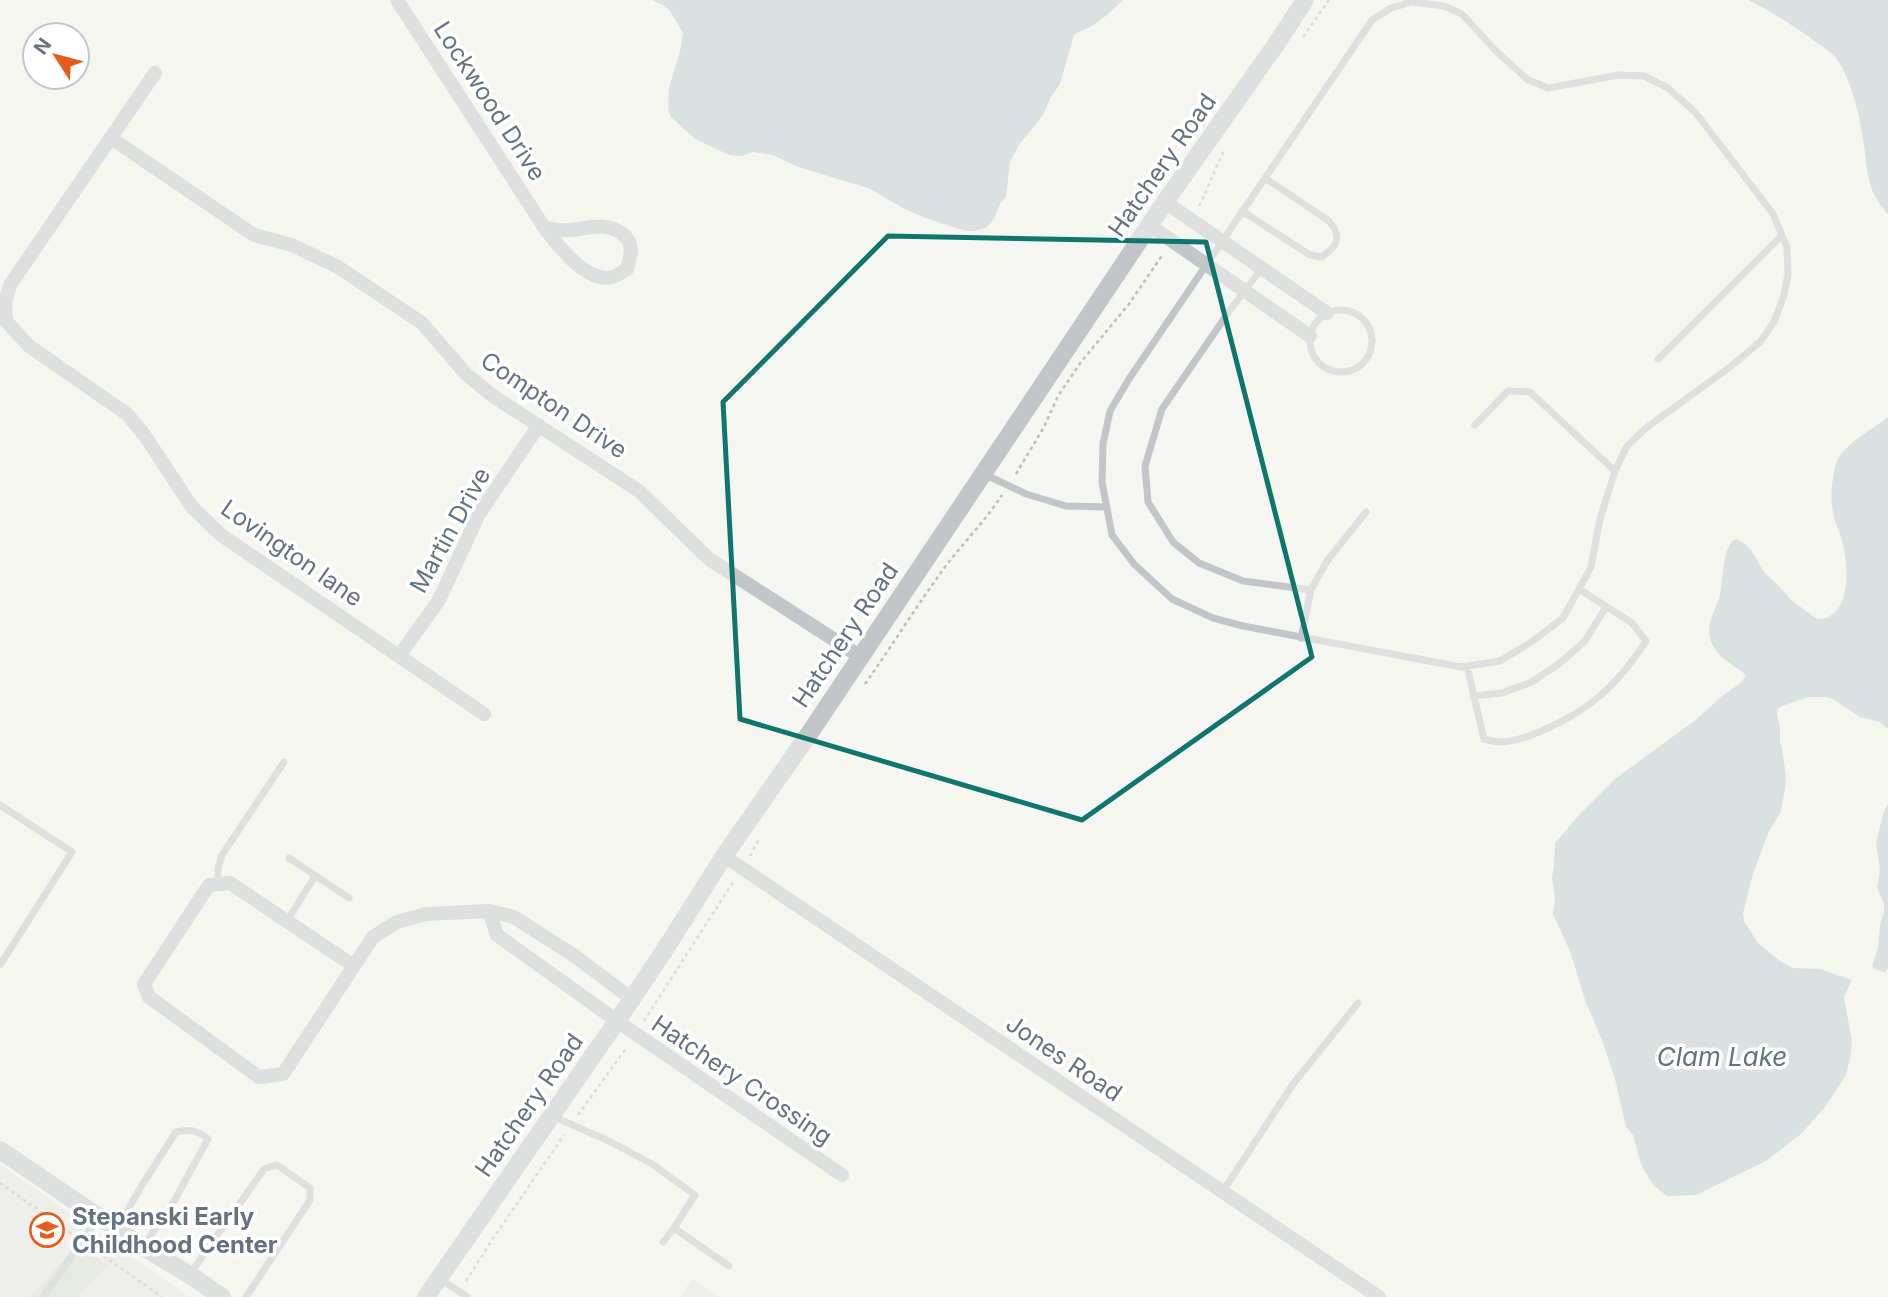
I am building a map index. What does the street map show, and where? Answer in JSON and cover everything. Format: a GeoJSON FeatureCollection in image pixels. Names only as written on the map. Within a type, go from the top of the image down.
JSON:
{"type":"FeatureCollection","features":[{"type":"Feature","properties":{"kind":"street","name":"Lockwood Drive"},"geometry":{"type":"LineString","coordinates":[[397,0],[544,227],[561,248],[579,267],[595,275],[612,278],[627,269],[632,252],[627,237],[612,227],[560,230],[544,227]]}},
{"type":"Feature","properties":{"kind":"street","name":"Hatchery Road"},"geometry":{"type":"LineString","coordinates":[[426,1297],[632,999],[724,856],[861,657],[1149,225],[1305,0]]}},
{"type":"Feature","properties":{"kind":"street","name":"Lovington lane"},"geometry":{"type":"LineString","coordinates":[[155,73],[10,285],[5,303],[6,321],[29,346],[127,414],[145,436],[192,507],[220,535],[484,714]]}},
{"type":"Feature","properties":{"kind":"street","name":"Compton Drive"},"geometry":{"type":"LineString","coordinates":[[111,138],[254,235],[292,245],[338,267],[422,323],[466,374],[493,396],[639,491],[709,559],[861,657]]}},
{"type":"Feature","properties":{"kind":"street"},"geometry":{"type":"LineString","coordinates":[[1165,202],[1327,313]]}},
{"type":"Feature","properties":{"kind":"street"},"geometry":{"type":"LineString","coordinates":[[1149,225],[1310,336]]}},
{"type":"Feature","properties":{"kind":"street","name":"Martin Drive"},"geometry":{"type":"LineString","coordinates":[[399,656],[439,600],[479,514],[539,425]]}},
{"type":"Feature","properties":{"kind":"street","name":"Jones Road"},"geometry":{"type":"LineString","coordinates":[[724,856],[1379,1297]]}},
{"type":"Feature","properties":{"kind":"street"},"geometry":{"type":"LineString","coordinates":[[354,966],[230,883],[218,884],[209,885],[144,984],[149,997],[259,1077],[284,1073],[373,937],[397,922],[426,914],[489,911],[514,917],[576,957],[632,999]]}},
{"type":"Feature","properties":{"kind":"street","name":"Hatchery Crossing"},"geometry":{"type":"LineString","coordinates":[[489,911],[497,935],[635,1034],[842,1175]]}},
{"type":"Feature","properties":{"kind":"street"},"geometry":{"type":"LineString","coordinates":[[0,1150],[117,1230],[222,1297]]}},
{"type":"Feature","properties":{"kind":"lane"},"geometry":{"type":"LineString","coordinates":[[1412,2],[1444,6],[1462,14],[1495,50],[1528,80],[1548,89],[1619,75],[1644,76],[1668,88],[1696,113],[1773,214],[1787,247],[1788,274],[1774,322],[1760,342],[1646,428],[1627,446],[1615,471],[1600,519],[1591,567],[1563,618],[1530,643],[1500,660],[1461,667],[1301,638],[1213,618],[1172,599],[1134,565],[1112,535],[1102,482],[1103,444],[1111,411],[1129,379],[1265,178],[1372,20],[1391,8],[1412,2]]}},
{"type":"Feature","properties":{"kind":"lane"},"geometry":{"type":"LineString","coordinates":[[1242,211],[1310,255],[1321,257],[1331,251],[1337,242],[1336,230],[1329,222],[1265,178]]}},
{"type":"Feature","properties":{"kind":"lane"},"geometry":{"type":"LineString","coordinates":[[1658,359],[1782,235]]}},
{"type":"Feature","properties":{"kind":"lane"},"geometry":{"type":"LineString","coordinates":[[1262,268],[1162,409],[1145,466],[1148,502],[1173,542],[1199,564],[1243,581],[1311,590]]}},
{"type":"Feature","properties":{"kind":"lane"},"geometry":{"type":"LineString","coordinates":[[1340,310],[1354,312],[1365,320],[1371,332],[1372,346],[1366,359],[1356,368],[1342,372],[1329,369],[1318,361],[1311,349],[1310,336],[1316,322],[1327,313],[1340,310]]}},
{"type":"Feature","properties":{"kind":"lane"},"geometry":{"type":"LineString","coordinates":[[1475,425],[1508,391],[1530,392],[1615,471]]}},
{"type":"Feature","properties":{"kind":"lane"},"geometry":{"type":"LineString","coordinates":[[983,473],[1026,494],[1066,506],[1107,507]]}},
{"type":"Feature","properties":{"kind":"lane"},"geometry":{"type":"LineString","coordinates":[[1301,638],[1311,590],[1327,561],[1366,512]]}},
{"type":"Feature","properties":{"kind":"lane"},"geometry":{"type":"LineString","coordinates":[[1467,666],[1483,739],[1498,743],[1530,737],[1558,724],[1601,696],[1633,661],[1646,641],[1632,623],[1579,589]]}},
{"type":"Feature","properties":{"kind":"lane"},"geometry":{"type":"LineString","coordinates":[[1473,696],[1503,693],[1532,682],[1560,663],[1585,641],[1606,607]]}},
{"type":"Feature","properties":{"kind":"lane"},"geometry":{"type":"LineString","coordinates":[[218,884],[218,868],[222,855],[284,762]]}},
{"type":"Feature","properties":{"kind":"lane"},"geometry":{"type":"LineString","coordinates":[[0,805],[72,852],[0,965]]}},
{"type":"Feature","properties":{"kind":"lane"},"geometry":{"type":"LineString","coordinates":[[289,858],[349,898]]}},
{"type":"Feature","properties":{"kind":"lane"},"geometry":{"type":"LineString","coordinates":[[287,921],[315,876]]}},
{"type":"Feature","properties":{"kind":"lane"},"geometry":{"type":"LineString","coordinates":[[1223,1191],[1293,1084],[1358,1003]]}},
{"type":"Feature","properties":{"kind":"lane"},"geometry":{"type":"LineString","coordinates":[[551,1116],[611,1142],[652,1164],[695,1195],[663,1242]]}},
{"type":"Feature","properties":{"kind":"lane"},"geometry":{"type":"LineString","coordinates":[[117,1230],[176,1132],[188,1129],[204,1135],[208,1139],[173,1203],[143,1247]]}},
{"type":"Feature","properties":{"kind":"lane"},"geometry":{"type":"LineString","coordinates":[[190,1275],[264,1169],[277,1165],[310,1188],[310,1200],[246,1297]]}},
{"type":"Feature","properties":{"kind":"lane"},"geometry":{"type":"LineString","coordinates":[[128,1209],[156,1227]]}},
{"type":"Feature","properties":{"kind":"lane"},"geometry":{"type":"LineString","coordinates":[[43,1297],[99,1217]]}},
{"type":"Feature","properties":{"kind":"lane"},"geometry":{"type":"LineString","coordinates":[[674,1227],[729,1266]]}},
{"type":"Feature","properties":{"kind":"lane"},"geometry":{"type":"LineString","coordinates":[[439,1278],[467,1297]]}},
{"type":"Feature","properties":{"kind":"path"},"geometry":{"type":"LineString","coordinates":[[1299,43],[1329,0]]}},
{"type":"Feature","properties":{"kind":"path"},"geometry":{"type":"LineString","coordinates":[[1190,218],[1210,186],[1228,143]]}},
{"type":"Feature","properties":{"kind":"path"},"geometry":{"type":"LineString","coordinates":[[865,684],[944,570],[986,519],[1082,362],[1129,304],[1173,241]]}},
{"type":"Feature","properties":{"kind":"path"},"geometry":{"type":"LineString","coordinates":[[460,1291],[492,1240],[635,1034],[761,835]]}},
{"type":"Feature","properties":{"kind":"highlighted area"},"geometry":{"type":"Polygon","coordinates":[[[888,236],[1206,242],[1312,657],[1082,820],[740,719],[723,402],[888,236]]]}},
{"type":"Feature","properties":{"kind":"shaded area","name":"Stepanski Early Childhood Center"},"geometry":{"type":"Polygon","coordinates":[[[0,1164],[189,1297],[0,1297],[0,1164]]]}},
{"type":"Feature","properties":{"kind":"shaded area"},"geometry":{"type":"Polygon","coordinates":[[[77,1245],[108,1265],[78,1297],[30,1297],[77,1245]]]}},
{"type":"Feature","properties":{"kind":"shaded area"},"geometry":{"type":"Polygon","coordinates":[[[692,1278],[720,1297],[680,1297],[692,1278]]]}},
{"type":"Feature","properties":{"kind":"water"},"geometry":{"type":"Polygon","coordinates":[[[652,0],[1123,0],[1099,21],[1074,35],[1060,84],[1043,115],[1019,145],[1010,162],[1006,197],[994,219],[986,228],[966,231],[925,218],[868,188],[798,167],[773,155],[753,152],[741,156],[729,155],[695,139],[671,117],[668,110],[669,87],[683,33],[670,11],[652,0]]]}},
{"type":"Feature","properties":{"kind":"water"},"geometry":{"type":"Polygon","coordinates":[[[1748,0],[1888,0],[1888,214],[1872,190],[1855,101],[1837,59],[1791,25],[1748,0]]]}},
{"type":"Feature","properties":{"kind":"water","name":"Clam Lake"},"geometry":{"type":"Polygon","coordinates":[[[1888,417],[1888,729],[1880,722],[1860,717],[1826,697],[1809,697],[1778,709],[1785,789],[1781,812],[1769,831],[1753,874],[1743,913],[1744,921],[1758,943],[1780,961],[1792,968],[1820,969],[1852,980],[1844,997],[1852,1042],[1846,1075],[1825,1107],[1801,1134],[1766,1161],[1696,1195],[1667,1196],[1653,1185],[1641,1164],[1633,1135],[1626,1127],[1615,1079],[1602,1040],[1586,1003],[1570,951],[1553,914],[1555,843],[1615,779],[1697,719],[1745,677],[1744,673],[1715,649],[1709,633],[1720,595],[1725,558],[1732,541],[1737,539],[1745,544],[1764,572],[1791,600],[1817,619],[1829,617],[1837,610],[1846,588],[1846,560],[1832,506],[1833,475],[1845,450],[1888,417]]]}},
{"type":"Feature","properties":{"kind":"water"},"geometry":{"type":"Polygon","coordinates":[[[1888,803],[1888,968],[1885,973],[1872,966],[1884,911],[1884,903],[1877,888],[1880,869],[1876,843],[1888,803]]]}},
{"type":"Feature","properties":{"kind":"place","name":"Stepanski Early Childhood Center"},"geometry":{"type":"Point","coordinates":[47,1230]}}]}
